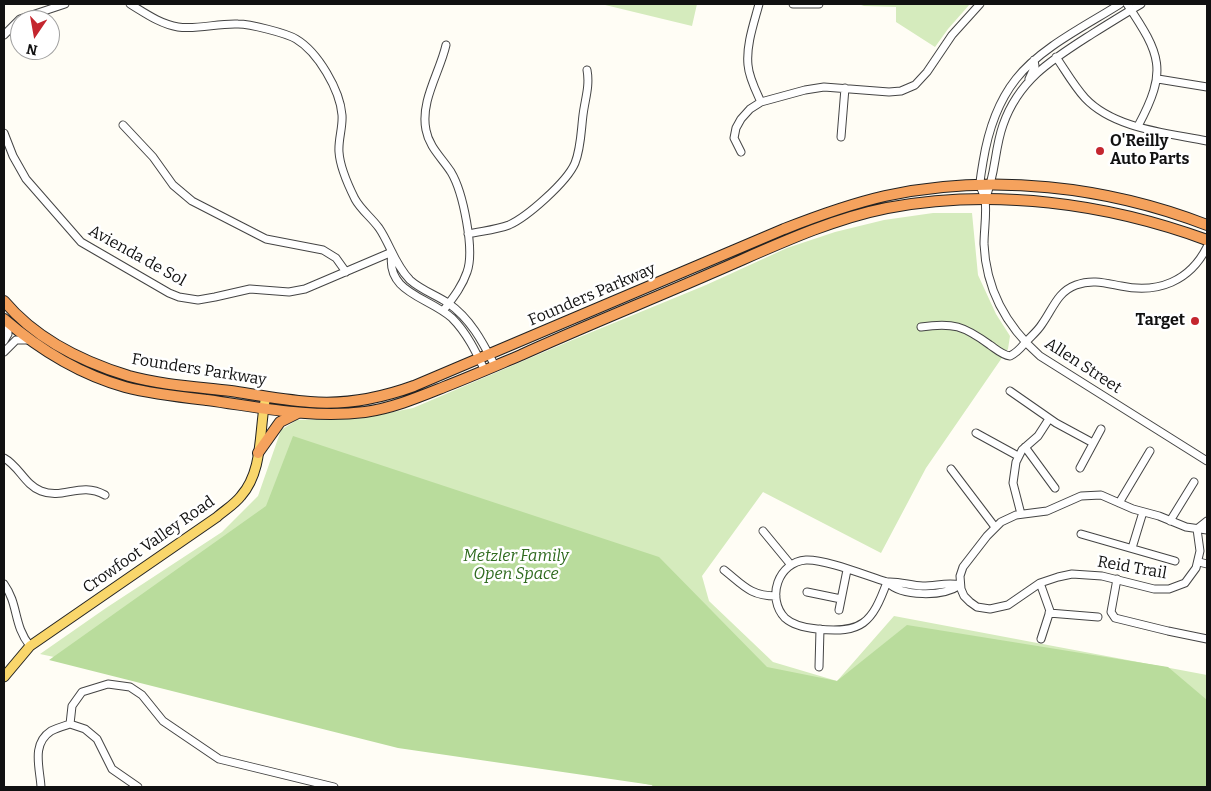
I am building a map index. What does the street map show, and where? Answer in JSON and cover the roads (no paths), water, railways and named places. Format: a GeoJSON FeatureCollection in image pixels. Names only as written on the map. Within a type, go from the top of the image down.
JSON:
{"type":"FeatureCollection","features":[{"type":"Feature","properties":{"kind":"highway","name":"Founders Parkway"},"geometry":{"type":"LineString","coordinates":[[4,301],[26,323],[53,342],[74,354],[106,368],[131,376],[161,382],[309,402],[365,400],[403,390],[484,357],[776,232],[854,204],[904,193],[991,185],[1036,186],[1096,193],[1147,205],[1207,225]]}},
{"type":"Feature","properties":{"kind":"highway","name":"Founders Parkway"},"geometry":{"type":"LineString","coordinates":[[6,321],[28,340],[56,358],[80,370],[128,388],[298,413],[322,415],[352,413],[380,409],[407,402],[785,242],[852,217],[887,208],[925,203],[985,199],[1038,202],[1092,208],[1158,224],[1207,240]]}},
{"type":"Feature","properties":{"kind":"highway"},"geometry":{"type":"LineString","coordinates":[[258,453],[271,433],[282,421],[298,413]]}},
{"type":"Feature","properties":{"kind":"main road","name":"Crowfoot Valley Road"},"geometry":{"type":"LineString","coordinates":[[4,677],[30,646],[217,517],[235,502],[250,485],[256,468],[266,396]]}},
{"type":"Feature","properties":{"kind":"street"},"geometry":{"type":"LineString","coordinates":[[4,35],[20,19],[65,4]]}},
{"type":"Feature","properties":{"kind":"street"},"geometry":{"type":"LineString","coordinates":[[130,4],[155,19],[171,25],[187,28],[245,24],[288,35],[296,38],[312,52],[320,62],[340,104],[342,120],[339,154],[355,199],[380,229],[402,271],[412,282],[449,303],[470,323],[490,368]]}},
{"type":"Feature","properties":{"kind":"street"},"geometry":{"type":"LineString","coordinates":[[759,4],[749,47],[748,66],[754,89],[762,102]]}},
{"type":"Feature","properties":{"kind":"street"},"geometry":{"type":"LineString","coordinates":[[793,4],[819,4]]}},
{"type":"Feature","properties":{"kind":"street"},"geometry":{"type":"LineString","coordinates":[[740,152],[734,138],[736,128],[750,109],[762,102],[805,90],[824,87],[889,92],[901,91],[915,85],[927,72],[952,35],[980,4]]}},
{"type":"Feature","properties":{"kind":"street"},"geometry":{"type":"LineString","coordinates":[[985,199],[980,186],[985,151],[993,118],[1010,86],[1034,60],[1120,4]]}},
{"type":"Feature","properties":{"kind":"street"},"geometry":{"type":"LineString","coordinates":[[1028,81],[1056,57],[1129,7],[1141,4]]}},
{"type":"Feature","properties":{"kind":"street"},"geometry":{"type":"LineString","coordinates":[[1129,7],[1152,46],[1157,65],[1158,79],[1152,100],[1138,126]]}},
{"type":"Feature","properties":{"kind":"street"},"geometry":{"type":"LineString","coordinates":[[443,312],[461,286],[470,258],[468,234],[455,179],[431,144],[426,130],[426,105],[446,45]]}},
{"type":"Feature","properties":{"kind":"street"},"geometry":{"type":"LineString","coordinates":[[1056,57],[1080,91],[1094,106],[1114,118],[1138,126],[1207,141]]}},
{"type":"Feature","properties":{"kind":"street"},"geometry":{"type":"LineString","coordinates":[[985,199],[991,185],[996,151],[1002,128],[1011,106],[1028,81],[1035,66],[1034,60]]}},
{"type":"Feature","properties":{"kind":"street"},"geometry":{"type":"LineString","coordinates":[[468,234],[515,222],[557,189],[568,176],[579,148],[583,112],[589,87],[587,70]]}},
{"type":"Feature","properties":{"kind":"street"},"geometry":{"type":"LineString","coordinates":[[1158,79],[1207,87]]}},
{"type":"Feature","properties":{"kind":"street"},"geometry":{"type":"LineString","coordinates":[[841,137],[845,88]]}},
{"type":"Feature","properties":{"kind":"street"},"geometry":{"type":"LineString","coordinates":[[123,125],[153,157],[173,185],[192,201],[266,239],[323,250],[336,258],[346,272]]}},
{"type":"Feature","properties":{"kind":"street","name":"Avienda de Sol"},"geometry":{"type":"LineString","coordinates":[[4,134],[13,156],[26,179],[81,242],[88,248],[179,297],[198,300],[250,289],[297,291],[392,252]]}},
{"type":"Feature","properties":{"kind":"street","name":"Allen Street"},"geometry":{"type":"LineString","coordinates":[[985,199],[985,251],[988,278],[1004,316],[1025,343],[1050,363],[1207,461]]}},
{"type":"Feature","properties":{"kind":"street"},"geometry":{"type":"LineString","coordinates":[[922,328],[944,324],[962,327],[1008,356],[1016,352],[1041,326],[1059,296],[1068,289],[1093,281],[1132,288],[1166,284],[1190,272],[1201,259],[1207,247]]}},
{"type":"Feature","properties":{"kind":"street"},"geometry":{"type":"LineString","coordinates":[[392,252],[390,265],[396,279],[416,296],[443,312],[461,328],[484,357],[490,368]]}},
{"type":"Feature","properties":{"kind":"street"},"geometry":{"type":"LineString","coordinates":[[4,341],[8,334],[6,321]]}},
{"type":"Feature","properties":{"kind":"street"},"geometry":{"type":"LineString","coordinates":[[4,352],[16,340],[28,340]]}},
{"type":"Feature","properties":{"kind":"street"},"geometry":{"type":"LineString","coordinates":[[1010,392],[1049,418],[1093,443]]}},
{"type":"Feature","properties":{"kind":"street"},"geometry":{"type":"LineString","coordinates":[[1021,514],[1013,483],[1014,468],[1018,456],[1038,436],[1049,418]]}},
{"type":"Feature","properties":{"kind":"street"},"geometry":{"type":"LineString","coordinates":[[1080,468],[1101,429]]}},
{"type":"Feature","properties":{"kind":"street"},"geometry":{"type":"LineString","coordinates":[[976,433],[1018,456]]}},
{"type":"Feature","properties":{"kind":"street"},"geometry":{"type":"LineString","coordinates":[[1025,447],[1055,488]]}},
{"type":"Feature","properties":{"kind":"street"},"geometry":{"type":"LineString","coordinates":[[1119,503],[1150,451]]}},
{"type":"Feature","properties":{"kind":"street"},"geometry":{"type":"LineString","coordinates":[[4,458],[16,466],[33,487],[40,491],[56,494],[90,488],[106,495]]}},
{"type":"Feature","properties":{"kind":"street"},"geometry":{"type":"LineString","coordinates":[[951,469],[995,527]]}},
{"type":"Feature","properties":{"kind":"street"},"geometry":{"type":"LineString","coordinates":[[1170,520],[1194,482]]}},
{"type":"Feature","properties":{"kind":"street"},"geometry":{"type":"LineString","coordinates":[[887,582],[874,612],[863,623],[848,629],[820,629],[799,626],[788,620],[780,610],[776,596],[779,579],[783,572],[791,565],[800,561],[812,560],[887,582],[894,581],[924,586],[950,583],[960,585],[963,567],[995,527],[1006,519],[1021,514],[1042,513],[1075,497],[1087,494],[1101,496],[1186,527],[1207,530]]}},
{"type":"Feature","properties":{"kind":"street"},"geometry":{"type":"LineString","coordinates":[[1132,548],[1143,512]]}},
{"type":"Feature","properties":{"kind":"street"},"geometry":{"type":"LineString","coordinates":[[1197,529],[1207,521]]}},
{"type":"Feature","properties":{"kind":"street"},"geometry":{"type":"LineString","coordinates":[[1197,529],[1200,547],[1199,562],[1207,564]]}},
{"type":"Feature","properties":{"kind":"street"},"geometry":{"type":"LineString","coordinates":[[763,531],[791,565]]}},
{"type":"Feature","properties":{"kind":"street"},"geometry":{"type":"LineString","coordinates":[[1081,534],[1175,561]]}},
{"type":"Feature","properties":{"kind":"street","name":"Reid Trail"},"geometry":{"type":"LineString","coordinates":[[960,585],[962,593],[970,602],[981,608],[990,609],[1008,605],[1040,583],[1072,574],[1094,575],[1154,589],[1169,590],[1188,579],[1199,562]]}},
{"type":"Feature","properties":{"kind":"street"},"geometry":{"type":"LineString","coordinates":[[724,570],[752,593],[761,596],[776,596]]}},
{"type":"Feature","properties":{"kind":"street"},"geometry":{"type":"LineString","coordinates":[[839,610],[848,570]]}},
{"type":"Feature","properties":{"kind":"street"},"geometry":{"type":"LineString","coordinates":[[1117,579],[1111,609],[1115,618],[1207,638]]}},
{"type":"Feature","properties":{"kind":"street"},"geometry":{"type":"LineString","coordinates":[[1040,583],[1049,608],[1041,639]]}},
{"type":"Feature","properties":{"kind":"street"},"geometry":{"type":"LineString","coordinates":[[4,584],[12,598],[19,629],[30,646]]}},
{"type":"Feature","properties":{"kind":"street"},"geometry":{"type":"LineString","coordinates":[[807,592],[841,599]]}},
{"type":"Feature","properties":{"kind":"street"},"geometry":{"type":"LineString","coordinates":[[1049,613],[1098,618]]}},
{"type":"Feature","properties":{"kind":"street"},"geometry":{"type":"LineString","coordinates":[[819,667],[820,629]]}},
{"type":"Feature","properties":{"kind":"street"},"geometry":{"type":"LineString","coordinates":[[70,724],[72,706],[82,692],[108,684],[130,688],[142,695],[163,721],[219,759],[321,786],[334,787]]}},
{"type":"Feature","properties":{"kind":"street"},"geometry":{"type":"LineString","coordinates":[[41,787],[37,758],[40,743],[51,731],[70,724],[85,729],[97,740],[112,769],[138,787]]}},
{"type":"Feature","properties":{"kind":"place","name":"O'Reilly Auto Parts"},"geometry":{"type":"Point","coordinates":[1100,151]}},
{"type":"Feature","properties":{"kind":"place","name":"Target"},"geometry":{"type":"Point","coordinates":[1195,321]}},
{"type":"Feature","properties":{"kind":"park label","name":"Metzler Family Open Space"},"geometry":{"type":"Point","coordinates":[516,566]}}]}
